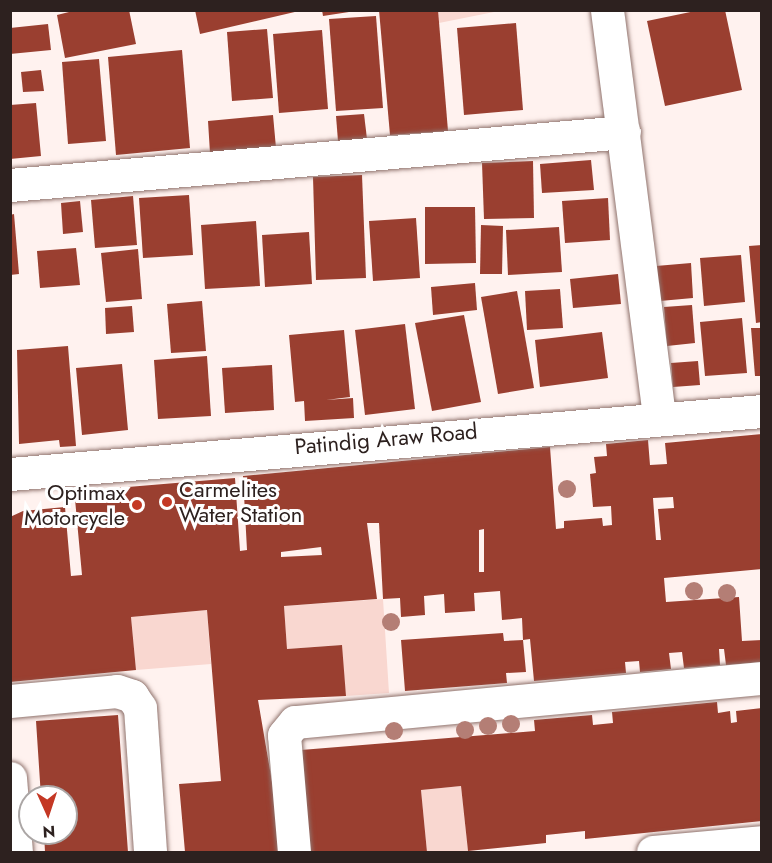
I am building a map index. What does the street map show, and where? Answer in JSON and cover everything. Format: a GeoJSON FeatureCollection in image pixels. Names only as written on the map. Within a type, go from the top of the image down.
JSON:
{"type":"FeatureCollection","features":[{"type":"Feature","properties":{"kind":"street"},"geometry":{"type":"LineString","coordinates":[[607,10],[659,417]]}},
{"type":"Feature","properties":{"kind":"street"},"geometry":{"type":"LineString","coordinates":[[10,186],[624,132]]}},
{"type":"Feature","properties":{"kind":"street","name":"Patindig Araw Road"},"geometry":{"type":"LineString","coordinates":[[10,474],[659,417],[762,411]]}},
{"type":"Feature","properties":{"kind":"street"},"geometry":{"type":"LineString","coordinates":[[294,852],[284,735],[295,722],[762,678]]}},
{"type":"Feature","properties":{"kind":"street"},"geometry":{"type":"LineString","coordinates":[[10,701],[117,691],[132,696],[140,708],[150,852]]}},
{"type":"Feature","properties":{"kind":"street"},"geometry":{"type":"LineString","coordinates":[[10,778],[16,852]]}},
{"type":"Feature","properties":{"kind":"street"},"geometry":{"type":"LineString","coordinates":[[653,852],[762,842]]}},
{"type":"Feature","properties":{"kind":"shaded area"},"geometry":{"type":"Polygon","coordinates":[[[438,10],[499,11],[439,23],[438,10]]]}},
{"type":"Feature","properties":{"kind":"shaded area"},"geometry":{"type":"Polygon","coordinates":[[[383,599],[389,693],[346,696],[341,645],[287,649],[284,606],[383,599]]]}},
{"type":"Feature","properties":{"kind":"shaded area"},"geometry":{"type":"Polygon","coordinates":[[[207,610],[211,664],[136,670],[131,617],[207,610]]]}},
{"type":"Feature","properties":{"kind":"shaded area"},"geometry":{"type":"Polygon","coordinates":[[[461,786],[468,851],[427,852],[421,790],[461,786]]]}},
{"type":"Feature","properties":{"kind":"building"},"geometry":{"type":"Polygon","coordinates":[[[77,10],[129,10],[136,44],[65,58],[57,15],[77,10]]]}},
{"type":"Feature","properties":{"kind":"building"},"geometry":{"type":"Polygon","coordinates":[[[195,10],[299,10],[299,11],[200,34],[195,10]]]}},
{"type":"Feature","properties":{"kind":"building"},"geometry":{"type":"Polygon","coordinates":[[[322,10],[348,10],[349,12],[323,16],[322,10]]]}},
{"type":"Feature","properties":{"kind":"building"},"geometry":{"type":"Polygon","coordinates":[[[379,10],[438,10],[448,131],[390,135],[379,10]]]}},
{"type":"Feature","properties":{"kind":"building"},"geometry":{"type":"Polygon","coordinates":[[[700,10],[725,10],[742,90],[665,106],[647,21],[700,10]]]}},
{"type":"Feature","properties":{"kind":"building"},"geometry":{"type":"Polygon","coordinates":[[[376,16],[383,108],[336,111],[329,19],[376,16]]]}},
{"type":"Feature","properties":{"kind":"building"},"geometry":{"type":"Polygon","coordinates":[[[516,23],[523,110],[464,115],[457,28],[516,23]]]}},
{"type":"Feature","properties":{"kind":"building"},"geometry":{"type":"Polygon","coordinates":[[[48,24],[51,50],[10,54],[10,28],[48,24]]]}},
{"type":"Feature","properties":{"kind":"building"},"geometry":{"type":"Polygon","coordinates":[[[267,29],[273,98],[232,101],[227,32],[267,29]]]}},
{"type":"Feature","properties":{"kind":"building"},"geometry":{"type":"Polygon","coordinates":[[[322,30],[328,109],[279,113],[273,34],[322,30]]]}},
{"type":"Feature","properties":{"kind":"building"},"geometry":{"type":"Polygon","coordinates":[[[182,50],[190,148],[116,155],[108,57],[182,50]]]}},
{"type":"Feature","properties":{"kind":"building"},"geometry":{"type":"Polygon","coordinates":[[[99,59],[106,141],[68,144],[62,62],[99,59]]]}},
{"type":"Feature","properties":{"kind":"building"},"geometry":{"type":"Polygon","coordinates":[[[41,70],[44,91],[23,92],[21,72],[41,70]]]}},
{"type":"Feature","properties":{"kind":"building"},"geometry":{"type":"Polygon","coordinates":[[[36,103],[41,156],[10,159],[10,105],[36,103]]]}},
{"type":"Feature","properties":{"kind":"building"},"geometry":{"type":"Polygon","coordinates":[[[364,114],[367,139],[338,141],[336,116],[364,114]]]}},
{"type":"Feature","properties":{"kind":"building"},"geometry":{"type":"Polygon","coordinates":[[[273,115],[276,148],[210,153],[208,121],[273,115]]]}},
{"type":"Feature","properties":{"kind":"building"},"geometry":{"type":"Polygon","coordinates":[[[591,160],[594,190],[542,193],[540,164],[591,160]]]}},
{"type":"Feature","properties":{"kind":"building"},"geometry":{"type":"Polygon","coordinates":[[[533,161],[534,218],[484,219],[482,163],[533,161]]]}},
{"type":"Feature","properties":{"kind":"building"},"geometry":{"type":"Polygon","coordinates":[[[362,175],[366,278],[316,280],[313,177],[362,175]]]}},
{"type":"Feature","properties":{"kind":"building"},"geometry":{"type":"Polygon","coordinates":[[[189,195],[193,255],[143,258],[139,198],[189,195]]]}},
{"type":"Feature","properties":{"kind":"building"},"geometry":{"type":"Polygon","coordinates":[[[133,196],[137,245],[95,248],[91,200],[133,196]]]}},
{"type":"Feature","properties":{"kind":"building"},"geometry":{"type":"Polygon","coordinates":[[[608,198],[610,240],[565,243],[562,201],[608,198]]]}},
{"type":"Feature","properties":{"kind":"building"},"geometry":{"type":"Polygon","coordinates":[[[80,201],[83,232],[63,234],[61,203],[80,201]]]}},
{"type":"Feature","properties":{"kind":"building"},"geometry":{"type":"Polygon","coordinates":[[[425,207],[475,207],[476,263],[425,264],[425,207]]]}},
{"type":"Feature","properties":{"kind":"building"},"geometry":{"type":"Polygon","coordinates":[[[14,214],[19,274],[10,275],[10,215],[14,214]]]}},
{"type":"Feature","properties":{"kind":"building"},"geometry":{"type":"Polygon","coordinates":[[[416,218],[420,278],[373,281],[369,221],[416,218]]]}},
{"type":"Feature","properties":{"kind":"building"},"geometry":{"type":"Polygon","coordinates":[[[256,221],[260,286],[205,289],[201,225],[256,221]]]}},
{"type":"Feature","properties":{"kind":"building"},"geometry":{"type":"Polygon","coordinates":[[[481,225],[503,226],[502,274],[480,274],[481,225]]]}},
{"type":"Feature","properties":{"kind":"building"},"geometry":{"type":"Polygon","coordinates":[[[559,227],[562,272],[508,275],[506,230],[559,227]]]}},
{"type":"Feature","properties":{"kind":"building"},"geometry":{"type":"Polygon","coordinates":[[[309,232],[312,284],[265,287],[262,235],[309,232]]]}},
{"type":"Feature","properties":{"kind":"building"},"geometry":{"type":"Polygon","coordinates":[[[762,245],[762,322],[756,323],[749,246],[762,245]]]}},
{"type":"Feature","properties":{"kind":"building"},"geometry":{"type":"Polygon","coordinates":[[[76,248],[80,285],[40,288],[37,251],[76,248]]]}},
{"type":"Feature","properties":{"kind":"building"},"geometry":{"type":"Polygon","coordinates":[[[138,249],[142,299],[106,302],[101,253],[138,249]]]}},
{"type":"Feature","properties":{"kind":"building"},"geometry":{"type":"Polygon","coordinates":[[[741,255],[745,302],[704,306],[700,258],[741,255]]]}},
{"type":"Feature","properties":{"kind":"building"},"geometry":{"type":"Polygon","coordinates":[[[691,263],[693,298],[660,301],[656,266],[691,263]]]}},
{"type":"Feature","properties":{"kind":"building"},"geometry":{"type":"Polygon","coordinates":[[[618,274],[621,304],[573,308],[570,279],[618,274]]]}},
{"type":"Feature","properties":{"kind":"building"},"geometry":{"type":"Polygon","coordinates":[[[475,283],[477,310],[433,315],[431,287],[475,283]]]}},
{"type":"Feature","properties":{"kind":"building"},"geometry":{"type":"Polygon","coordinates":[[[560,289],[563,328],[527,330],[525,291],[560,289]]]}},
{"type":"Feature","properties":{"kind":"building"},"geometry":{"type":"Polygon","coordinates":[[[517,291],[534,388],[498,394],[481,297],[517,291]]]}},
{"type":"Feature","properties":{"kind":"building"},"geometry":{"type":"Polygon","coordinates":[[[202,301],[206,351],[171,353],[167,304],[202,301]]]}},
{"type":"Feature","properties":{"kind":"building"},"geometry":{"type":"Polygon","coordinates":[[[692,305],[695,343],[667,346],[664,307],[692,305]]]}},
{"type":"Feature","properties":{"kind":"building"},"geometry":{"type":"Polygon","coordinates":[[[132,306],[134,332],[106,334],[105,308],[132,306]]]}},
{"type":"Feature","properties":{"kind":"building"},"geometry":{"type":"Polygon","coordinates":[[[464,315],[481,402],[432,411],[415,323],[464,315]]]}},
{"type":"Feature","properties":{"kind":"building"},"geometry":{"type":"Polygon","coordinates":[[[742,318],[747,373],[705,376],[700,322],[742,318]]]}},
{"type":"Feature","properties":{"kind":"building"},"geometry":{"type":"Polygon","coordinates":[[[405,324],[415,409],[365,415],[355,330],[405,324]]]}},
{"type":"Feature","properties":{"kind":"building"},"geometry":{"type":"Polygon","coordinates":[[[751,328],[762,328],[762,376],[755,376],[751,328]]]}},
{"type":"Feature","properties":{"kind":"building"},"geometry":{"type":"Polygon","coordinates":[[[344,330],[350,397],[326,400],[353,398],[354,418],[305,421],[304,401],[295,402],[289,335],[344,330]]]}},
{"type":"Feature","properties":{"kind":"building"},"geometry":{"type":"Polygon","coordinates":[[[602,332],[608,378],[540,387],[535,340],[602,332]]]}},
{"type":"Feature","properties":{"kind":"building"},"geometry":{"type":"Polygon","coordinates":[[[68,346],[76,446],[60,447],[59,440],[19,444],[17,350],[68,346]]]}},
{"type":"Feature","properties":{"kind":"building"},"geometry":{"type":"Polygon","coordinates":[[[207,356],[211,416],[158,419],[154,360],[207,356]]]}},
{"type":"Feature","properties":{"kind":"building"},"geometry":{"type":"Polygon","coordinates":[[[698,361],[700,385],[673,387],[671,363],[698,361]]]}},
{"type":"Feature","properties":{"kind":"building"},"geometry":{"type":"Polygon","coordinates":[[[122,364],[128,430],[82,435],[76,368],[122,364]]]}},
{"type":"Feature","properties":{"kind":"building"},"geometry":{"type":"Polygon","coordinates":[[[272,365],[274,410],[225,413],[222,368],[272,365]]]}},
{"type":"Feature","properties":{"kind":"building"},"geometry":{"type":"Polygon","coordinates":[[[762,434],[762,569],[664,578],[666,602],[739,597],[742,641],[762,640],[762,662],[726,665],[724,649],[719,649],[720,665],[684,668],[682,652],[669,653],[671,669],[640,672],[639,661],[625,662],[626,673],[534,681],[530,639],[523,640],[522,618],[502,620],[500,591],[474,593],[475,611],[445,613],[444,594],[424,596],[425,615],[401,617],[400,598],[383,599],[379,523],[367,523],[377,599],[284,606],[287,649],[342,645],[346,696],[258,700],[284,852],[185,852],[179,784],[221,781],[207,610],[131,617],[136,670],[10,682],[10,517],[23,511],[65,507],[71,576],[82,575],[75,499],[117,495],[116,488],[235,478],[240,551],[247,550],[243,476],[550,447],[556,529],[564,528],[564,521],[602,518],[603,526],[612,525],[611,506],[593,507],[590,474],[596,473],[594,457],[607,456],[606,444],[648,440],[650,465],[667,464],[665,443],[762,434]],[[673,497],[653,498],[656,540],[661,540],[658,509],[674,508],[673,497]],[[484,529],[479,530],[479,572],[484,572],[484,529]],[[321,547],[281,552],[281,557],[322,555],[321,547]]]}},
{"type":"Feature","properties":{"kind":"building"},"geometry":{"type":"Polygon","coordinates":[[[503,633],[504,641],[523,640],[526,672],[506,673],[507,683],[405,691],[401,640],[503,633]]]}},
{"type":"Feature","properties":{"kind":"building"},"geometry":{"type":"Polygon","coordinates":[[[717,702],[718,713],[730,711],[731,723],[737,722],[736,711],[762,708],[762,821],[585,839],[585,831],[546,835],[546,843],[468,851],[461,786],[421,790],[427,852],[305,852],[301,750],[535,731],[534,720],[592,715],[593,725],[613,723],[612,712],[717,702]]]}},
{"type":"Feature","properties":{"kind":"building"},"geometry":{"type":"Polygon","coordinates":[[[118,715],[128,852],[45,852],[45,845],[78,845],[78,785],[40,785],[36,721],[118,715]]]}},
{"type":"Feature","properties":{"kind":"place","name":"Carmelites Water Station"},"geometry":{"type":"Point","coordinates":[167,502]}},
{"type":"Feature","properties":{"kind":"place","name":"Optimax Motorcycle"},"geometry":{"type":"Point","coordinates":[137,505]}}]}
